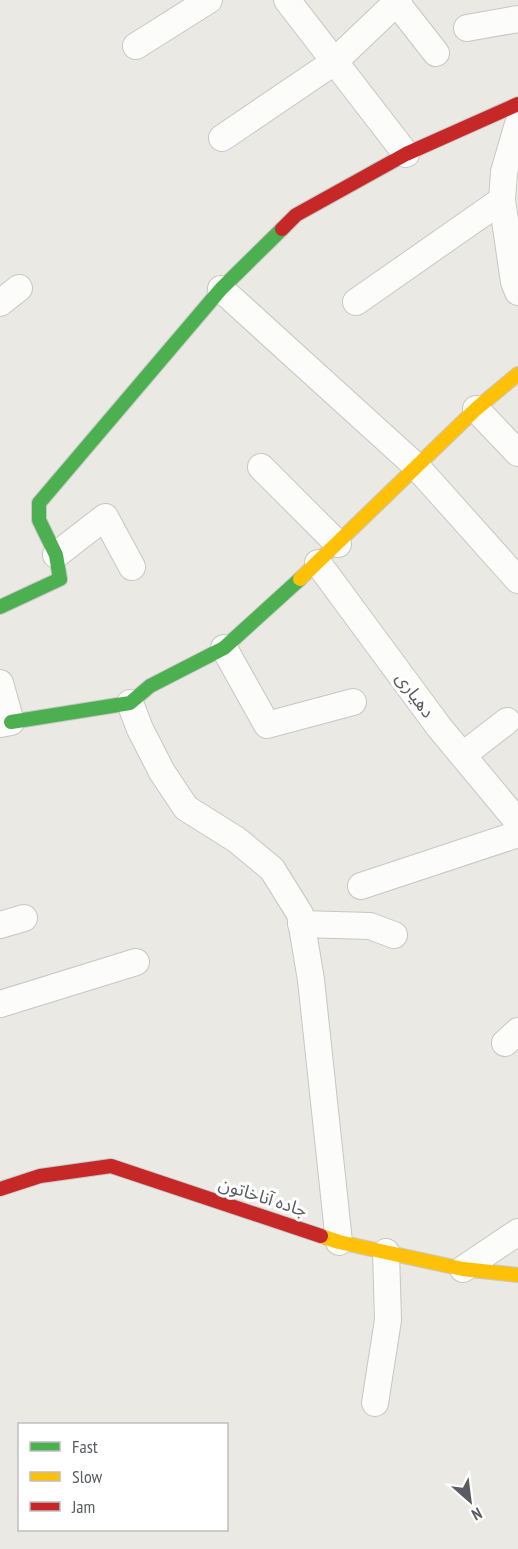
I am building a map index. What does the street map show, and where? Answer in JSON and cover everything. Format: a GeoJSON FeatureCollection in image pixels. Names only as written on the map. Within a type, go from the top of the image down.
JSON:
{"type":"FeatureCollection","features":[{"type":"Feature","properties":{"kind":"street"},"geometry":{"type":"LineString","coordinates":[[136,45],[209,0]]}},
{"type":"Feature","properties":{"kind":"street"},"geometry":{"type":"LineString","coordinates":[[287,0],[406,154]]}},
{"type":"Feature","properties":{"kind":"street"},"geometry":{"type":"LineString","coordinates":[[222,138],[334,62],[398,1],[436,53]]}},
{"type":"Feature","properties":{"kind":"street"},"geometry":{"type":"LineString","coordinates":[[467,28],[518,19]]}},
{"type":"Feature","properties":{"kind":"street"},"geometry":{"type":"LineString","coordinates":[[0,607],[60,579],[56,555],[39,520],[39,503],[221,290],[296,215],[406,154],[518,104]]}},
{"type":"Feature","properties":{"kind":"street"},"geometry":{"type":"LineString","coordinates":[[518,124],[504,172],[502,200],[514,282],[518,292]]}},
{"type":"Feature","properties":{"kind":"street"},"geometry":{"type":"LineString","coordinates":[[356,302],[502,200]]}},
{"type":"Feature","properties":{"kind":"street"},"geometry":{"type":"LineString","coordinates":[[221,290],[417,467],[518,580]]}},
{"type":"Feature","properties":{"kind":"street"},"geometry":{"type":"LineString","coordinates":[[0,683],[5,723],[130,703],[150,686],[224,648],[318,563],[476,409],[518,374]]}},
{"type":"Feature","properties":{"kind":"street"},"geometry":{"type":"LineString","coordinates":[[476,409],[518,453]]}},
{"type":"Feature","properties":{"kind":"street"},"geometry":{"type":"LineString","coordinates":[[261,467],[338,544]]}},
{"type":"Feature","properties":{"kind":"street"},"geometry":{"type":"LineString","coordinates":[[56,555],[105,516],[132,567]]}},
{"type":"Feature","properties":{"kind":"street","name":"دهیاری"},"geometry":{"type":"LineString","coordinates":[[318,563],[439,727],[518,822]]}},
{"type":"Feature","properties":{"kind":"street"},"geometry":{"type":"LineString","coordinates":[[224,648],[267,725],[353,702]]}},
{"type":"Feature","properties":{"kind":"street"},"geometry":{"type":"LineString","coordinates":[[130,703],[140,729],[162,772],[186,808],[237,840],[272,869],[300,914],[311,980],[339,1242]]}},
{"type":"Feature","properties":{"kind":"street"},"geometry":{"type":"LineString","coordinates":[[463,755],[507,721]]}},
{"type":"Feature","properties":{"kind":"street"},"geometry":{"type":"LineString","coordinates":[[361,886],[518,834]]}},
{"type":"Feature","properties":{"kind":"street"},"geometry":{"type":"LineString","coordinates":[[302,924],[370,926],[394,935]]}},
{"type":"Feature","properties":{"kind":"street"},"geometry":{"type":"LineString","coordinates":[[0,1004],[136,962]]}},
{"type":"Feature","properties":{"kind":"street","name":"جاده آناخاتون"},"geometry":{"type":"LineString","coordinates":[[0,1190],[40,1176],[111,1166],[339,1242],[463,1269],[518,1275]]}},
{"type":"Feature","properties":{"kind":"street"},"geometry":{"type":"LineString","coordinates":[[463,1269],[518,1232]]}},
{"type":"Feature","properties":{"kind":"street"},"geometry":{"type":"LineString","coordinates":[[375,1403],[388,1320],[386,1252]]}},
{"type":"Feature","properties":{"kind":"traffic: fast"},"geometry":{"type":"LineString","coordinates":[[0,607],[60,579],[56,555],[39,520],[39,503],[221,289],[282,229]]}},
{"type":"Feature","properties":{"kind":"traffic: fast"},"geometry":{"type":"LineString","coordinates":[[11,722],[130,703],[150,686],[224,648],[300,579]]}},
{"type":"Feature","properties":{"kind":"traffic: slow"},"geometry":{"type":"LineString","coordinates":[[300,579],[476,409],[518,374]]}},
{"type":"Feature","properties":{"kind":"traffic: slow"},"geometry":{"type":"LineString","coordinates":[[321,1236],[463,1269],[518,1275]]}},
{"type":"Feature","properties":{"kind":"traffic: jam"},"geometry":{"type":"LineString","coordinates":[[282,229],[296,215],[406,154],[518,104]]}},
{"type":"Feature","properties":{"kind":"traffic: jam"},"geometry":{"type":"LineString","coordinates":[[0,1189],[40,1176],[111,1166],[321,1236]]}}]}
